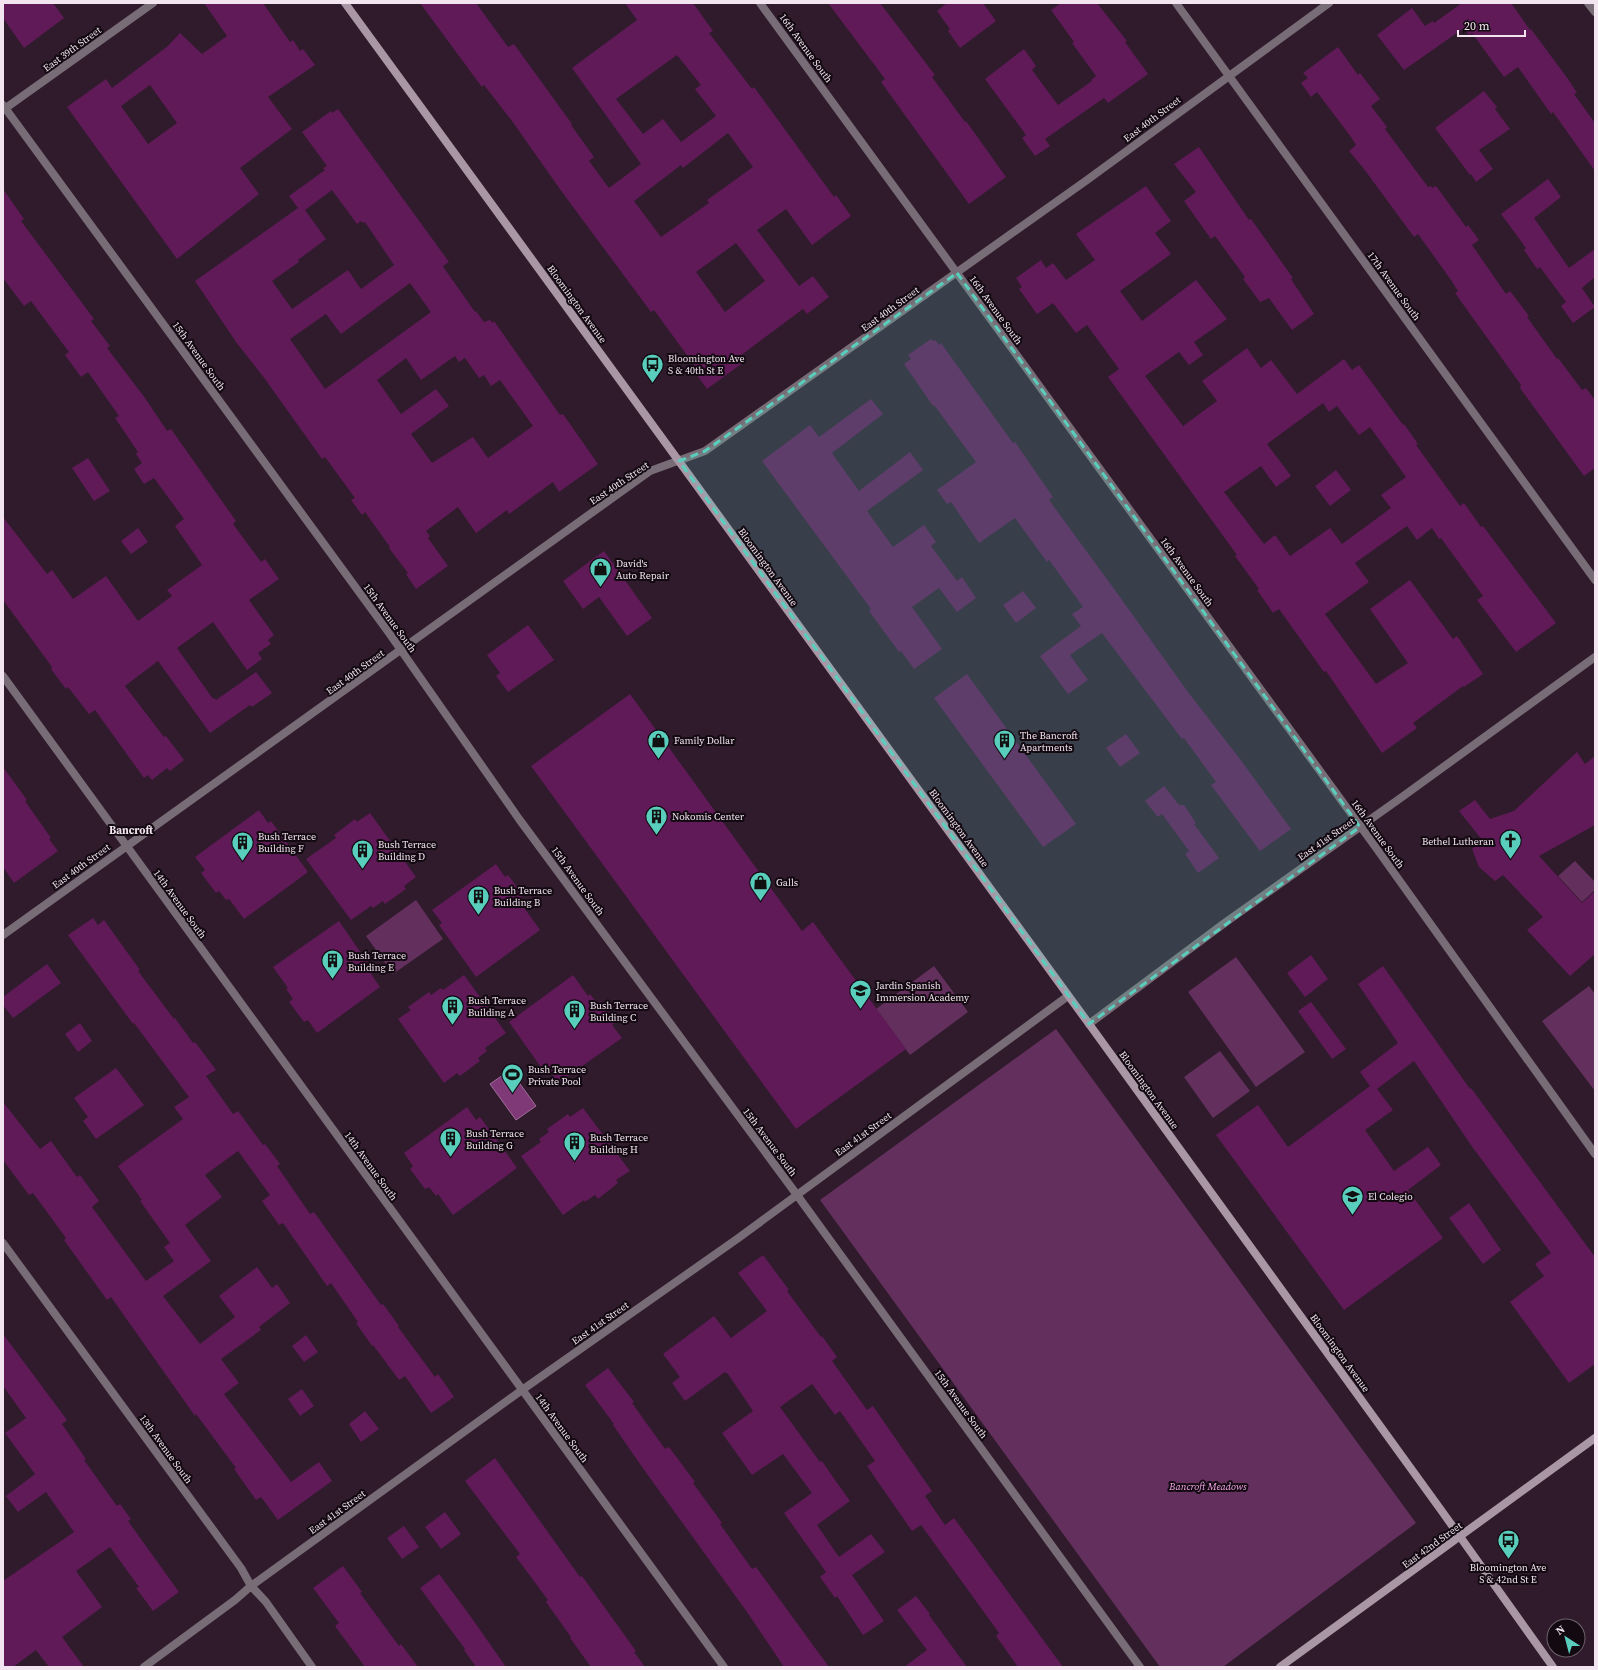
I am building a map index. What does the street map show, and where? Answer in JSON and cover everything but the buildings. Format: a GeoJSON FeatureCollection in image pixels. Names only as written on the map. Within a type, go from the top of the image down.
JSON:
{"type":"FeatureCollection","features":[{"type":"Feature","properties":{"kind":"street","name":"East 39th Street"},"geometry":{"type":"LineString","coordinates":[[4,108],[154,3]]}},
{"type":"Feature","properties":{"kind":"street","name":"Bloomington Avenue"},"geometry":{"type":"LineString","coordinates":[[345,3],[1089,1024],[1554,1667]]}},
{"type":"Feature","properties":{"kind":"street","name":"16th Avenue South"},"geometry":{"type":"LineString","coordinates":[[760,3],[1360,827],[1595,1154]]}},
{"type":"Feature","properties":{"kind":"street","name":"17th Avenue South"},"geometry":{"type":"LineString","coordinates":[[1176,3],[1595,580]]}},
{"type":"Feature","properties":{"kind":"street","name":"East 40th Street"},"geometry":{"type":"LineString","coordinates":[[3,935],[650,472],[706,451],[1087,180],[1329,3]]}},
{"type":"Feature","properties":{"kind":"street"},"geometry":{"type":"LineString","coordinates":[[1588,3],[1595,12]]}},
{"type":"Feature","properties":{"kind":"street","name":"15th Avenue South"},"geometry":{"type":"LineString","coordinates":[[4,108],[401,650],[508,804],[797,1195],[1140,1667]]}},
{"type":"Feature","properties":{"kind":"street","name":"East 41st Street"},"geometry":{"type":"LineString","coordinates":[[1089,1024],[1226,922],[1595,657]]}},
{"type":"Feature","properties":{"kind":"street","name":"14th Avenue South"},"geometry":{"type":"LineString","coordinates":[[3,676],[724,1667]]}},
{"type":"Feature","properties":{"kind":"street","name":"East 41st Street"},"geometry":{"type":"LineString","coordinates":[[144,1667],[235,1600],[251,1586],[522,1390],[737,1239],[1068,996]]}},
{"type":"Feature","properties":{"kind":"street","name":"13th Avenue South"},"geometry":{"type":"LineString","coordinates":[[3,1243],[241,1568],[251,1586],[266,1602],[312,1667]]}},
{"type":"Feature","properties":{"kind":"street","name":"East 42nd Street"},"geometry":{"type":"LineString","coordinates":[[1280,1667],[1595,1438]]}},
{"type":"Feature","properties":{"kind":"highlighted area"},"geometry":{"type":"Polygon","coordinates":[[[957,273],[1360,827],[1089,1024],[679,461],[705,451],[957,273]]]}},
{"type":"Feature","properties":{"kind":"green space"},"geometry":{"type":"Polygon","coordinates":[[[1575,861],[1595,882],[1595,890],[1582,902],[1558,876],[1575,861]]]}},
{"type":"Feature","properties":{"kind":"green space"},"geometry":{"type":"Polygon","coordinates":[[[416,900],[443,939],[393,974],[366,936],[416,900]]]}},
{"type":"Feature","properties":{"kind":"green space"},"geometry":{"type":"Polygon","coordinates":[[[1236,957],[1305,1052],[1256,1087],[1188,992],[1236,957]]]}},
{"type":"Feature","properties":{"kind":"green space"},"geometry":{"type":"Polygon","coordinates":[[[934,966],[968,1012],[910,1055],[876,1009],[934,966]]]}},
{"type":"Feature","properties":{"kind":"green space"},"geometry":{"type":"Polygon","coordinates":[[[1589,986],[1595,994],[1595,1091],[1542,1021],[1589,986]]]}},
{"type":"Feature","properties":{"kind":"green space","name":"Bancroft Meadows"},"geometry":{"type":"Polygon","coordinates":[[[1056,1029],[1416,1523],[1223,1667],[1160,1667],[820,1200],[1056,1029]]]}},
{"type":"Feature","properties":{"kind":"green space"},"geometry":{"type":"Polygon","coordinates":[[[1220,1051],[1250,1091],[1213,1118],[1184,1077],[1220,1051]]]}},
{"type":"Feature","properties":{"kind":"shaded area","name":"Bush Terrace Private Pool"},"geometry":{"type":"Polygon","coordinates":[[[513,1068],[518,1075],[515,1077],[536,1106],[516,1120],[490,1084],[513,1068]]]}},
{"type":"Feature","properties":{"kind":"place","name":"Bloomington Ave S & 40th St E"},"geometry":{"type":"Point","coordinates":[652,384]}},
{"type":"Feature","properties":{"kind":"place","name":"David's Auto Repair"},"geometry":{"type":"Point","coordinates":[600,588]}},
{"type":"Feature","properties":{"kind":"place","name":"Family Dollar"},"geometry":{"type":"Point","coordinates":[659,760]}},
{"type":"Feature","properties":{"kind":"place","name":"The Bancroft Apartments"},"geometry":{"type":"Point","coordinates":[1005,760]}},
{"type":"Feature","properties":{"kind":"place","name":"Nokomis Center"},"geometry":{"type":"Point","coordinates":[657,836]}},
{"type":"Feature","properties":{"kind":"place","name":"Bethel Lutheran"},"geometry":{"type":"Point","coordinates":[1510,860]}},
{"type":"Feature","properties":{"kind":"place","name":"Bush Terrace Building F"},"geometry":{"type":"Point","coordinates":[242,862]}},
{"type":"Feature","properties":{"kind":"place","name":"Bush Terrace Building D"},"geometry":{"type":"Point","coordinates":[362,870]}},
{"type":"Feature","properties":{"kind":"place","name":"Galls"},"geometry":{"type":"Point","coordinates":[760,902]}},
{"type":"Feature","properties":{"kind":"place","name":"Bush Terrace Building B"},"geometry":{"type":"Point","coordinates":[479,916]}},
{"type":"Feature","properties":{"kind":"place","name":"Bush Terrace Building E"},"geometry":{"type":"Point","coordinates":[333,980]}},
{"type":"Feature","properties":{"kind":"place","name":"Jardin Spanish Immersion Academy"},"geometry":{"type":"Point","coordinates":[861,1010]}},
{"type":"Feature","properties":{"kind":"place","name":"Bush Terrace Building A"},"geometry":{"type":"Point","coordinates":[452,1026]}},
{"type":"Feature","properties":{"kind":"place","name":"Bush Terrace Building C"},"geometry":{"type":"Point","coordinates":[574,1030]}},
{"type":"Feature","properties":{"kind":"place","name":"Bush Terrace Private Pool"},"geometry":{"type":"Point","coordinates":[513,1094]}},
{"type":"Feature","properties":{"kind":"place","name":"Bush Terrace Building G"},"geometry":{"type":"Point","coordinates":[451,1158]}},
{"type":"Feature","properties":{"kind":"place","name":"Bush Terrace Building H"},"geometry":{"type":"Point","coordinates":[575,1162]}},
{"type":"Feature","properties":{"kind":"place","name":"El Colegio"},"geometry":{"type":"Point","coordinates":[1352,1216]}},
{"type":"Feature","properties":{"kind":"place","name":"Bloomington Ave S & 42nd St E"},"geometry":{"type":"Point","coordinates":[1508,1560]}},
{"type":"Feature","properties":{"kind":"district","name":"Bancroft"},"geometry":{"type":"Point","coordinates":[131,830]}}]}
